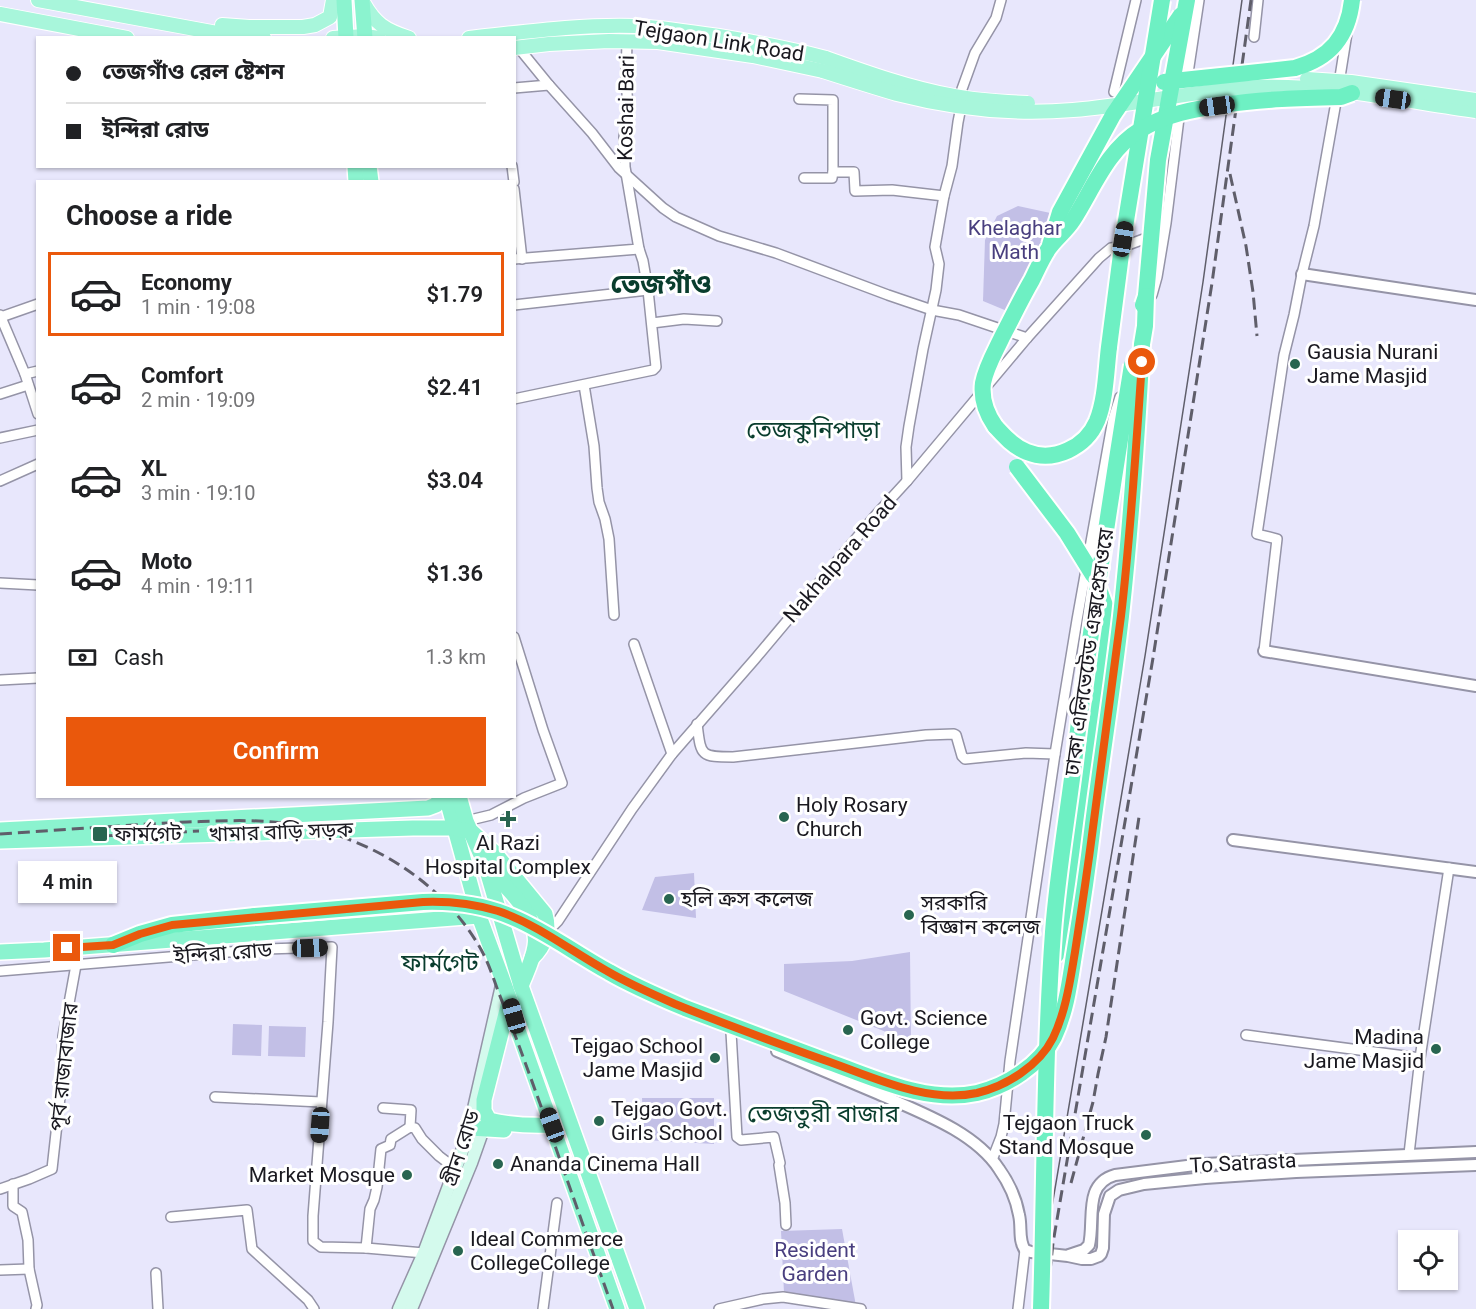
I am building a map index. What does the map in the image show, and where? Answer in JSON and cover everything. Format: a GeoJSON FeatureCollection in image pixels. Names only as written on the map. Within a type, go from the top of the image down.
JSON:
{"type":"FeatureCollection","features":[{"type":"Feature","properties":{"kind":"highway"},"geometry":{"type":"LineString","coordinates":[[344,0],[346,36]]}},
{"type":"Feature","properties":{"kind":"highway"},"geometry":{"type":"LineString","coordinates":[[362,0],[369,36]]}},
{"type":"Feature","properties":{"kind":"highway"},"geometry":{"type":"LineString","coordinates":[[994,426],[1012,443],[1028,453],[1041,456],[1062,453],[1072,448],[1092,430],[1097,419],[1104,391],[1123,239],[1162,0]]}},
{"type":"Feature","properties":{"kind":"highway","name":"ঢাকা এলিভেটেড এক্সপ্রেসওয়ে"},"geometry":{"type":"LineString","coordinates":[[1041,1309],[1046,1058],[1053,932],[1105,526],[1140,318],[1146,296],[1158,160],[1187,0]]}},
{"type":"Feature","properties":{"kind":"highway"},"geometry":{"type":"LineString","coordinates":[[1051,979],[1076,860],[1106,656],[1106,608],[1093,575],[1067,533],[1001,444],[987,413],[983,386],[985,373],[1049,248],[1060,212],[1113,115],[1192,0]]}},
{"type":"Feature","properties":{"kind":"highway"},"geometry":{"type":"LineString","coordinates":[[1116,93],[1149,85],[1219,75],[1295,68],[1314,61],[1326,54],[1340,38],[1351,13],[1352,0]]}},
{"type":"Feature","properties":{"kind":"highway"},"geometry":{"type":"LineString","coordinates":[[1049,248],[1071,223],[1110,159],[1139,130],[1165,117],[1200,108],[1249,101],[1341,96],[1352,93]]}},
{"type":"Feature","properties":{"kind":"highway"},"geometry":{"type":"LineString","coordinates":[[113,945],[172,925],[255,916],[423,902],[482,907],[514,917],[606,971],[648,992],[755,1035],[902,1087],[921,1093],[968,1094],[1004,1083],[1038,1059],[1046,1050],[1060,1022],[1067,998],[1084,895],[1121,615],[1146,296]]}},
{"type":"Feature","properties":{"kind":"highway"},"geometry":{"type":"LineString","coordinates":[[0,830],[428,808],[436,805],[442,798]]}},
{"type":"Feature","properties":{"kind":"highway"},"geometry":{"type":"LineString","coordinates":[[445,798],[485,864],[521,905],[532,923],[536,933],[535,947],[521,986]]}},
{"type":"Feature","properties":{"kind":"highway"},"geometry":{"type":"LineString","coordinates":[[459,798],[479,916],[617,1309]]}},
{"type":"Feature","properties":{"kind":"highway"},"geometry":{"type":"LineString","coordinates":[[464,827],[494,852],[545,914],[547,932],[542,946],[532,958]]}},
{"type":"Feature","properties":{"kind":"highway","name":"খামার বাড়ি সড়ক"},"geometry":{"type":"LineString","coordinates":[[0,841],[464,827]]}},
{"type":"Feature","properties":{"kind":"highway"},"geometry":{"type":"LineString","coordinates":[[485,864],[521,986],[637,1309]]}},
{"type":"Feature","properties":{"kind":"highway","name":"ইন্দিরা রোড"},"geometry":{"type":"LineString","coordinates":[[0,952],[479,916]]}},
{"type":"Feature","properties":{"kind":"highway"},"geometry":{"type":"LineString","coordinates":[[510,1000],[484,1100],[484,1111],[489,1120],[553,1129]]}},
{"type":"Feature","properties":{"kind":"highway"},"geometry":{"type":"LineString","coordinates":[[477,1129],[553,1129]]}},
{"type":"Feature","properties":{"kind":"main road"},"geometry":{"type":"LineString","coordinates":[[38,0],[217,33],[245,36]]}},
{"type":"Feature","properties":{"kind":"main road"},"geometry":{"type":"LineString","coordinates":[[169,24],[186,20],[249,27],[309,26],[330,17],[333,0]]}},
{"type":"Feature","properties":{"kind":"main road"},"geometry":{"type":"LineString","coordinates":[[362,0],[370,15],[379,24],[403,36]]}},
{"type":"Feature","properties":{"kind":"main road"},"geometry":{"type":"LineString","coordinates":[[0,14],[116,36]]}},
{"type":"Feature","properties":{"kind":"main road"},"geometry":{"type":"LineString","coordinates":[[627,26],[627,41]]}},
{"type":"Feature","properties":{"kind":"main road","name":"Tejgaon Link Road"},"geometry":{"type":"LineString","coordinates":[[486,36],[529,31],[627,26],[674,30],[789,48],[825,65]]}},
{"type":"Feature","properties":{"kind":"main road","name":"Tejgaon Link Road"},"geometry":{"type":"LineString","coordinates":[[516,47],[565,43],[658,42],[743,54],[798,65],[825,65]]}},
{"type":"Feature","properties":{"kind":"main road"},"geometry":{"type":"LineString","coordinates":[[825,65],[946,95],[978,100],[1047,103],[1092,99],[1116,93],[1209,82],[1288,78],[1351,82],[1476,100]]}},
{"type":"Feature","properties":{"kind":"main road"},"geometry":{"type":"LineString","coordinates":[[825,65],[897,94],[970,109],[1000,112],[1075,110],[1257,87],[1302,87],[1476,111]]}},
{"type":"Feature","properties":{"kind":"main road","name":"গ্রীন রোড"},"geometry":{"type":"LineString","coordinates":[[411,1309],[471,1163],[503,981]]}},
{"type":"Feature","properties":{"kind":"main road","name":"গ্রীন রোড"},"geometry":{"type":"LineString","coordinates":[[399,1309],[424,1253],[456,1168],[477,1129]]}},
{"type":"Feature","properties":{"kind":"street"},"geometry":{"type":"LineString","coordinates":[[907,481],[906,447],[936,290],[939,264],[935,247],[952,166],[962,88],[972,62],[996,18],[1001,0]]}},
{"type":"Feature","properties":{"kind":"street"},"geometry":{"type":"LineString","coordinates":[[1116,93],[1136,0]]}},
{"type":"Feature","properties":{"kind":"street"},"geometry":{"type":"LineString","coordinates":[[992,1160],[1004,1124],[1010,1061],[1055,754],[1079,609],[1113,419],[1157,277],[1183,90],[1188,73],[1199,0]]}},
{"type":"Feature","properties":{"kind":"street"},"geometry":{"type":"LineString","coordinates":[[1254,37],[1258,0]]}},
{"type":"Feature","properties":{"kind":"street"},"geometry":{"type":"LineString","coordinates":[[1352,0],[1316,215],[1284,355],[1257,534],[1277,539],[1264,651],[1475,682]]}},
{"type":"Feature","properties":{"kind":"street","name":"Koshai Bari"},"geometry":{"type":"LineString","coordinates":[[585,385],[656,367],[648,290],[626,175],[624,137],[628,107],[627,41]]}},
{"type":"Feature","properties":{"kind":"street"},"geometry":{"type":"LineString","coordinates":[[516,47],[626,175],[676,217],[719,236],[776,253],[888,295],[1027,338]]}},
{"type":"Feature","properties":{"kind":"street"},"geometry":{"type":"LineString","coordinates":[[516,88],[549,85]]}},
{"type":"Feature","properties":{"kind":"street"},"geometry":{"type":"LineString","coordinates":[[962,102],[1071,106],[1183,90]]}},
{"type":"Feature","properties":{"kind":"street"},"geometry":{"type":"LineString","coordinates":[[799,99],[833,100],[832,178],[804,178]]}},
{"type":"Feature","properties":{"kind":"street"},"geometry":{"type":"LineString","coordinates":[[833,172],[855,172],[855,192],[892,190],[944,196]]}},
{"type":"Feature","properties":{"kind":"street"},"geometry":{"type":"LineString","coordinates":[[516,224],[518,259],[639,249]]}},
{"type":"Feature","properties":{"kind":"street","name":"Nakhalpara Road"},"geometry":{"type":"LineString","coordinates":[[547,932],[558,921],[632,809],[672,754],[1027,338],[1099,258],[1111,248],[1125,246],[1160,233],[1166,224]]}},
{"type":"Feature","properties":{"kind":"street"},"geometry":{"type":"LineString","coordinates":[[1302,274],[1476,300]]}},
{"type":"Feature","properties":{"kind":"street"},"geometry":{"type":"LineString","coordinates":[[516,305],[648,290]]}},
{"type":"Feature","properties":{"kind":"street"},"geometry":{"type":"LineString","coordinates":[[36,305],[1,316],[25,374],[36,408]]}},
{"type":"Feature","properties":{"kind":"street"},"geometry":{"type":"LineString","coordinates":[[652,323],[684,320],[717,321]]}},
{"type":"Feature","properties":{"kind":"street"},"geometry":{"type":"LineString","coordinates":[[25,374],[36,371]]}},
{"type":"Feature","properties":{"kind":"street"},"geometry":{"type":"LineString","coordinates":[[0,394],[28,385]]}},
{"type":"Feature","properties":{"kind":"street"},"geometry":{"type":"LineString","coordinates":[[516,399],[585,385],[599,502],[609,539],[614,615]]}},
{"type":"Feature","properties":{"kind":"street"},"geometry":{"type":"LineString","coordinates":[[0,438],[36,430]]}},
{"type":"Feature","properties":{"kind":"street"},"geometry":{"type":"LineString","coordinates":[[0,481],[36,465]]}},
{"type":"Feature","properties":{"kind":"street"},"geometry":{"type":"LineString","coordinates":[[0,583],[36,585]]}},
{"type":"Feature","properties":{"kind":"street"},"geometry":{"type":"LineString","coordinates":[[464,827],[524,798],[562,783],[516,643]]}},
{"type":"Feature","properties":{"kind":"street"},"geometry":{"type":"LineString","coordinates":[[634,644],[672,754]]}},
{"type":"Feature","properties":{"kind":"street"},"geometry":{"type":"LineString","coordinates":[[0,674],[0,680],[36,678]]}},
{"type":"Feature","properties":{"kind":"street"},"geometry":{"type":"LineString","coordinates":[[698,724],[702,751],[714,757],[733,757],[926,735],[954,734],[965,759],[1026,753],[1055,754]]}},
{"type":"Feature","properties":{"kind":"street"},"geometry":{"type":"LineString","coordinates":[[1233,840],[1476,872]]}},
{"type":"Feature","properties":{"kind":"street"},"geometry":{"type":"LineString","coordinates":[[1410,1167],[1409,1154],[1420,1058],[1449,868]]}},
{"type":"Feature","properties":{"kind":"street"},"geometry":{"type":"LineString","coordinates":[[333,927],[313,1241],[321,1247],[424,1253]]}},
{"type":"Feature","properties":{"kind":"street"},"geometry":{"type":"LineString","coordinates":[[547,932],[554,942],[611,980],[933,1118],[978,1146],[992,1160],[1006,1180],[1020,1215],[1021,1244],[1025,1250],[1018,1309]]}},
{"type":"Feature","properties":{"kind":"street","name":"ইন্দিরা রোড"},"geometry":{"type":"LineString","coordinates":[[0,971],[265,949],[332,947]]}},
{"type":"Feature","properties":{"kind":"street","name":"পূর্ব রাজাবাজার"},"geometry":{"type":"LineString","coordinates":[[14,1184],[52,1169],[62,1079],[63,1036],[76,965]]}},
{"type":"Feature","properties":{"kind":"street"},"geometry":{"type":"LineString","coordinates":[[731,1032],[737,1137],[741,1140],[774,1137],[780,1163],[786,1225]]}},
{"type":"Feature","properties":{"kind":"street"},"geometry":{"type":"LineString","coordinates":[[1246,1035],[1420,1058]]}},
{"type":"Feature","properties":{"kind":"street"},"geometry":{"type":"LineString","coordinates":[[215,1097],[321,1102]]}},
{"type":"Feature","properties":{"kind":"street"},"geometry":{"type":"LineString","coordinates":[[383,1108],[411,1110],[410,1126]]}},
{"type":"Feature","properties":{"kind":"street"},"geometry":{"type":"LineString","coordinates":[[366,1248],[370,1209],[377,1187],[381,1149],[390,1145],[391,1139],[410,1126]]}},
{"type":"Feature","properties":{"kind":"street"},"geometry":{"type":"LineString","coordinates":[[410,1126],[415,1128],[422,1139],[439,1156],[456,1168]]}},
{"type":"Feature","properties":{"kind":"street","name":"To Satrasta"},"geometry":{"type":"LineString","coordinates":[[1115,1174],[1203,1164],[1476,1152]]}},
{"type":"Feature","properties":{"kind":"street"},"geometry":{"type":"LineString","coordinates":[[1203,1164],[1205,1178]]}},
{"type":"Feature","properties":{"kind":"street"},"geometry":{"type":"LineString","coordinates":[[1025,1250],[1082,1259],[1099,1256],[1103,1248],[1104,1214],[1110,1196],[1119,1190],[1144,1184],[1205,1178],[1476,1165]]}},
{"type":"Feature","properties":{"kind":"street"},"geometry":{"type":"LineString","coordinates":[[1068,1256],[1084,1250],[1089,1245],[1094,1193],[1101,1182],[1115,1174],[1119,1190]]}},
{"type":"Feature","properties":{"kind":"street"},"geometry":{"type":"LineString","coordinates":[[0,1189],[14,1184],[13,1206],[22,1212],[25,1225],[36,1309]]}},
{"type":"Feature","properties":{"kind":"street"},"geometry":{"type":"LineString","coordinates":[[543,1309],[557,1203]]}},
{"type":"Feature","properties":{"kind":"street"},"geometry":{"type":"LineString","coordinates":[[171,1217],[247,1210],[252,1249],[308,1300],[314,1309]]}},
{"type":"Feature","properties":{"kind":"street"},"geometry":{"type":"LineString","coordinates":[[0,1270],[29,1269]]}},
{"type":"Feature","properties":{"kind":"street"},"geometry":{"type":"LineString","coordinates":[[156,1273],[158,1309]]}},
{"type":"Feature","properties":{"kind":"street"},"geometry":{"type":"LineString","coordinates":[[719,1309],[783,1297],[861,1309]]}},
{"type":"Feature","properties":{"kind":"street"},"geometry":{"type":"LineString","coordinates":[[790,1309],[791,1299]]}},
{"type":"Feature","properties":{"kind":"green space","name":"Khelaghar Math"},"geometry":{"type":"Polygon","coordinates":[[[1018,206],[1055,214],[1047,236],[1007,311],[983,301],[985,240],[997,216],[1018,206]]]}},
{"type":"Feature","properties":{"kind":"green space"},"geometry":{"type":"Polygon","coordinates":[[[694,873],[696,918],[642,910],[655,877],[694,873]]]}},
{"type":"Feature","properties":{"kind":"green space"},"geometry":{"type":"Polygon","coordinates":[[[910,952],[911,1042],[784,991],[784,964],[852,961],[910,952]]]}},
{"type":"Feature","properties":{"kind":"green space"},"geometry":{"type":"Polygon","coordinates":[[[233,1024],[262,1025],[261,1056],[232,1055],[233,1024]]]}},
{"type":"Feature","properties":{"kind":"green space"},"geometry":{"type":"Polygon","coordinates":[[[269,1026],[306,1027],[305,1057],[268,1056],[269,1026]]]}},
{"type":"Feature","properties":{"kind":"green space"},"geometry":{"type":"Polygon","coordinates":[[[642,1098],[714,1098],[714,1144],[644,1140],[642,1098]]]}},
{"type":"Feature","properties":{"kind":"green space","name":"Resident Garden"},"geometry":{"type":"Polygon","coordinates":[[[842,1229],[856,1306],[784,1293],[781,1231],[842,1229]]]}},
{"type":"Feature","properties":{"kind":"tram line"},"geometry":{"type":"LineString","coordinates":[[1037,1309],[1046,1242],[1145,656],[1203,282],[1242,0]]}},
{"type":"Feature","properties":{"kind":"railway"},"geometry":{"type":"LineString","coordinates":[[1046,1309],[1053,1243],[1153,658],[1212,283],[1251,0]]}},
{"type":"Feature","properties":{"kind":"railway"},"geometry":{"type":"LineString","coordinates":[[1230,174],[1246,246],[1257,336]]}},
{"type":"Feature","properties":{"kind":"railway"},"geometry":{"type":"LineString","coordinates":[[1071,1183],[1093,1102],[1106,1037],[1139,817]]}},
{"type":"Feature","properties":{"kind":"railway"},"geometry":{"type":"LineString","coordinates":[[0,834],[187,822],[283,823],[311,828],[367,847],[417,877],[459,917],[486,959],[613,1309]]}},
{"type":"Feature","properties":{"kind":"railway"},"geometry":{"type":"LineString","coordinates":[[103,836],[199,831]]}},
{"type":"Feature","properties":{"kind":"place","name":"Gausia Nurani Jame Masjid"},"geometry":{"type":"Point","coordinates":[1295,364]}},
{"type":"Feature","properties":{"kind":"place","name":"Holy Rosary Church"},"geometry":{"type":"Point","coordinates":[784,817]}},
{"type":"Feature","properties":{"kind":"place","name":"Al Razi Hospital Complex"},"geometry":{"type":"Point","coordinates":[508,819]}},
{"type":"Feature","properties":{"kind":"place","name":"ফার্মগেট"},"geometry":{"type":"Point","coordinates":[100,834]}},
{"type":"Feature","properties":{"kind":"place","name":"হলি ক্রস কলেজ"},"geometry":{"type":"Point","coordinates":[669,899]}},
{"type":"Feature","properties":{"kind":"place","name":"সরকারি বিজ্ঞান কলেজ"},"geometry":{"type":"Point","coordinates":[909,915]}},
{"type":"Feature","properties":{"kind":"place","name":"Govt. Science College"},"geometry":{"type":"Point","coordinates":[848,1030]}},
{"type":"Feature","properties":{"kind":"place","name":"Madina Jame Masjid"},"geometry":{"type":"Point","coordinates":[1436,1049]}},
{"type":"Feature","properties":{"kind":"place","name":"Tejgao School Jame Masjid"},"geometry":{"type":"Point","coordinates":[715,1058]}},
{"type":"Feature","properties":{"kind":"place","name":"Tejgao Govt. Girls School"},"geometry":{"type":"Point","coordinates":[599,1121]}},
{"type":"Feature","properties":{"kind":"place","name":"Tejgaon Truck Stand Mosque"},"geometry":{"type":"Point","coordinates":[1146,1135]}},
{"type":"Feature","properties":{"kind":"place","name":"Ananda Cinema Hall"},"geometry":{"type":"Point","coordinates":[498,1164]}},
{"type":"Feature","properties":{"kind":"place","name":"Market Mosque"},"geometry":{"type":"Point","coordinates":[407,1175]}},
{"type":"Feature","properties":{"kind":"place","name":"Ideal Commerce CollegeCollege"},"geometry":{"type":"Point","coordinates":[458,1251]}},
{"type":"Feature","properties":{"kind":"district","name":"তেজগাঁও"},"geometry":{"type":"Point","coordinates":[661,284]}},
{"type":"Feature","properties":{"kind":"district","name":"তেজকুনিপাড়া"},"geometry":{"type":"Point","coordinates":[813,430]}},
{"type":"Feature","properties":{"kind":"district","name":"ফার্মগেট"},"geometry":{"type":"Point","coordinates":[440,963]}},
{"type":"Feature","properties":{"kind":"district","name":"তেজতুরী বাজার"},"geometry":{"type":"Point","coordinates":[823,1114]}},
{"type":"Feature","properties":{"kind":"route"},"geometry":{"type":"LineString","coordinates":[[67,948],[113,945],[172,925],[423,902],[465,904],[495,910],[514,917],[606,971],[673,1003],[892,1084],[921,1093],[954,1096],[978,1092],[1004,1083],[1038,1059],[1046,1050],[1060,1022],[1067,998],[1084,895],[1121,615],[1142,362]]}}]}
